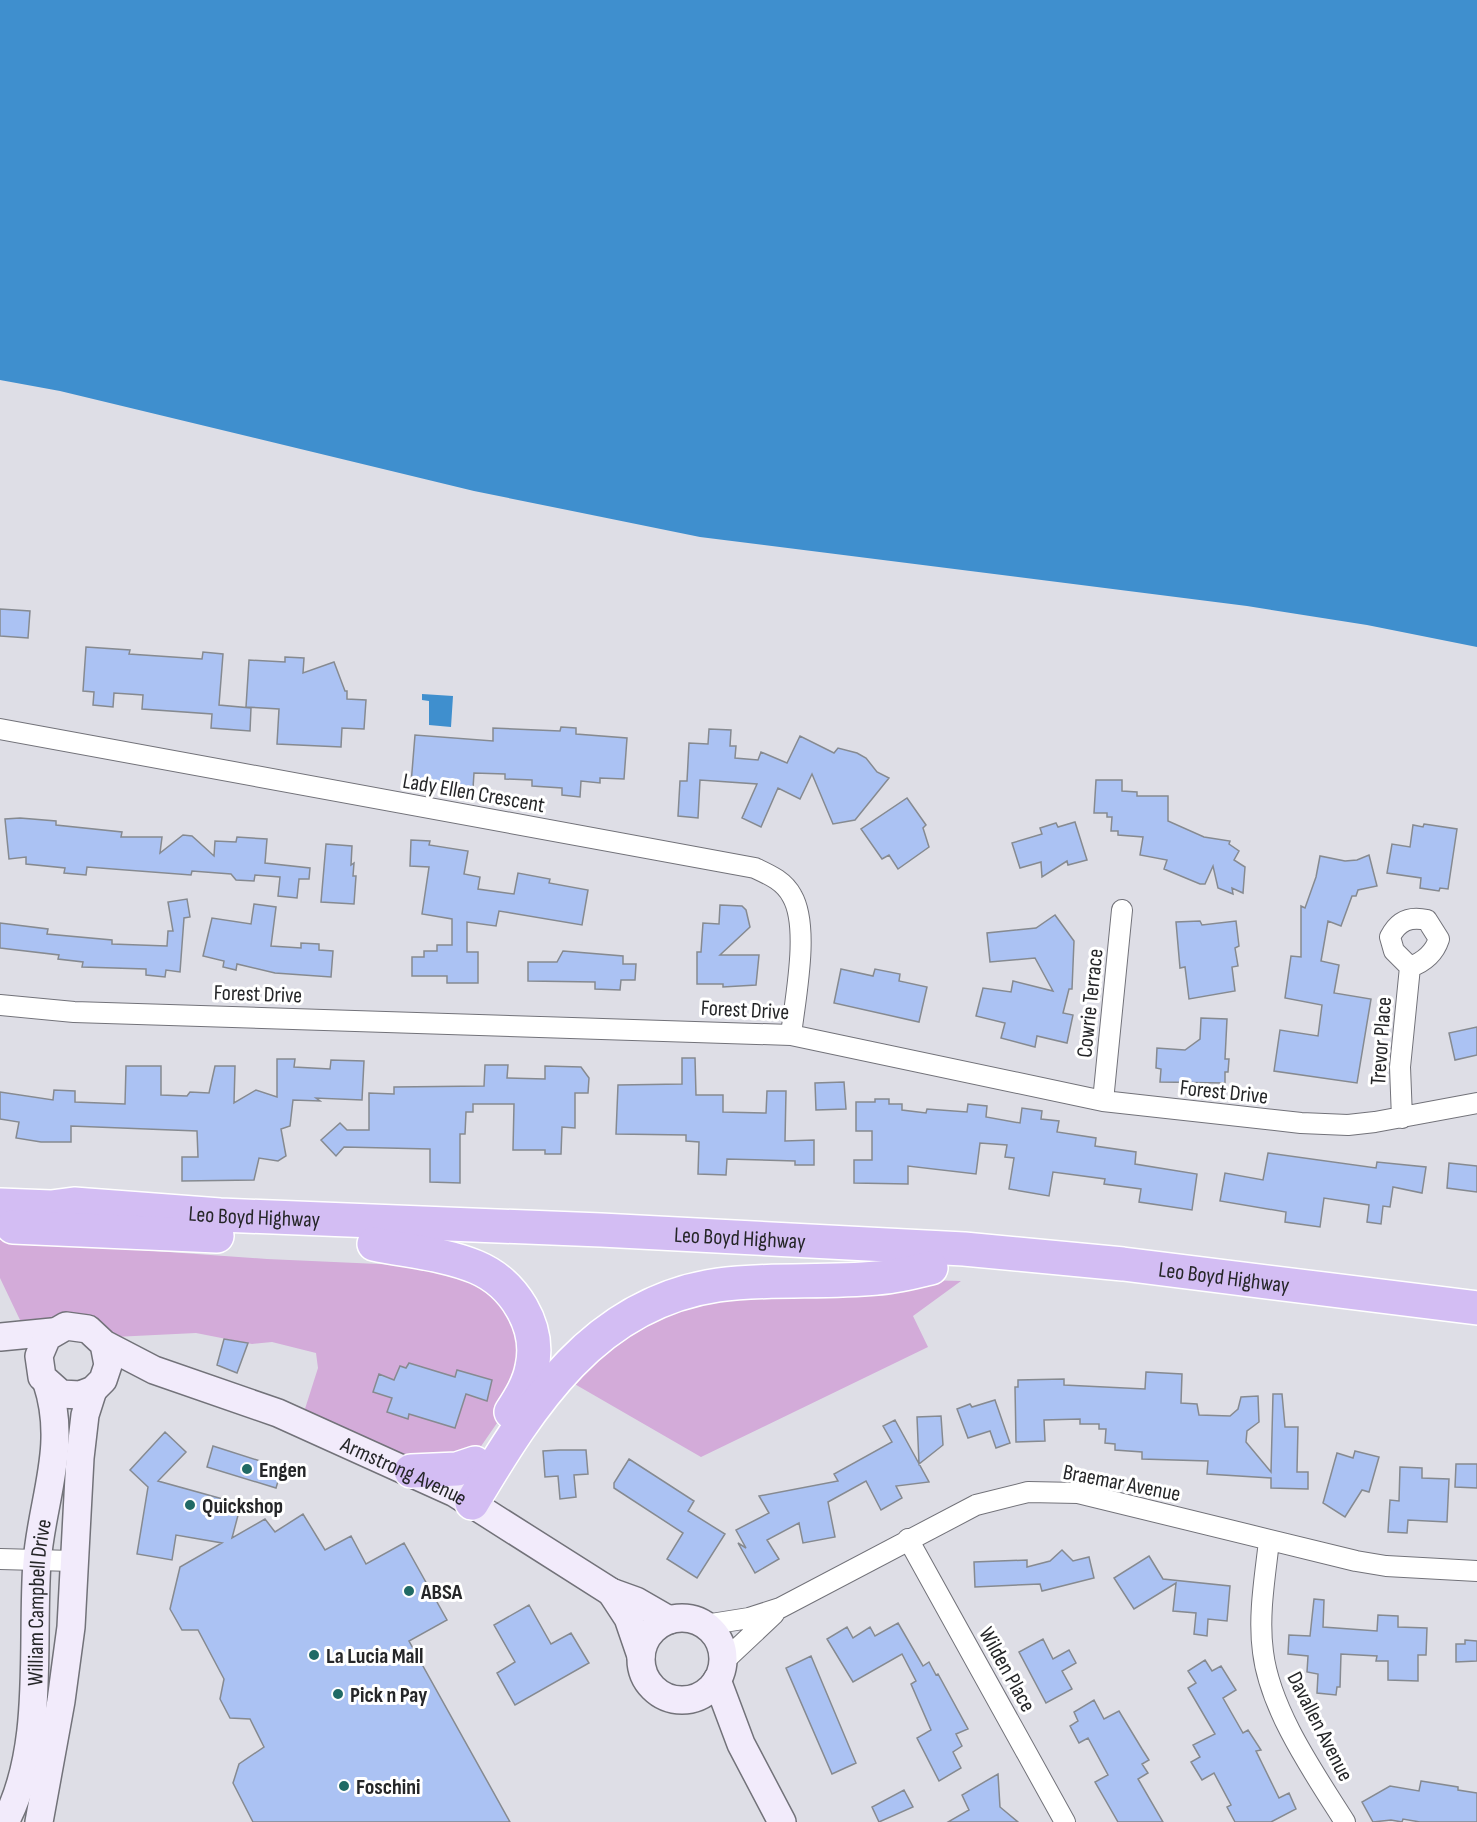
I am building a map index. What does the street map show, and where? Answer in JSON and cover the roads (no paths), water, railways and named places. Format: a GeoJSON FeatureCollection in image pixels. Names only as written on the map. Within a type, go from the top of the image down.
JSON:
{"type":"FeatureCollection","features":[{"type":"Feature","properties":{"kind":"highway"},"geometry":{"type":"LineString","coordinates":[[0,1191],[74,1204]]}},
{"type":"Feature","properties":{"kind":"highway","name":"Leo Boyd Highway"},"geometry":{"type":"LineString","coordinates":[[0,1205],[51,1207],[74,1204],[220,1215],[601,1230],[964,1249],[1123,1264],[1477,1308]]}},
{"type":"Feature","properties":{"kind":"highway","name":"Leo Boyd Highway"},"geometry":{"type":"LineString","coordinates":[[0,1226],[374,1244],[680,1253],[931,1268],[1131,1287],[1477,1330]]}},
{"type":"Feature","properties":{"kind":"highway"},"geometry":{"type":"LineString","coordinates":[[374,1244],[454,1260],[478,1268],[506,1286],[524,1313],[533,1346],[533,1365],[528,1382],[482,1469],[473,1504]]}},
{"type":"Feature","properties":{"kind":"highway"},"geometry":{"type":"LineString","coordinates":[[411,1471],[482,1469],[568,1364],[605,1332],[645,1308],[679,1294],[718,1285],[878,1278],[931,1268]]}},
{"type":"Feature","properties":{"kind":"street","name":"Lady Ellen Crescent"},"geometry":{"type":"LineString","coordinates":[[0,729],[755,868],[778,879],[792,894],[798,909],[798,968],[791,1035]]}},
{"type":"Feature","properties":{"kind":"street","name":"Cowrie Terrace"},"geometry":{"type":"LineString","coordinates":[[1103,1101],[1122,910]]}},
{"type":"Feature","properties":{"kind":"street","name":"Trevor Place"},"geometry":{"type":"LineString","coordinates":[[1402,1118],[1400,1067],[1410,967]]}},
{"type":"Feature","properties":{"kind":"street","name":"Forest Drive"},"geometry":{"type":"LineString","coordinates":[[0,1005],[74,1012],[791,1035],[1103,1101],[1320,1124],[1348,1125],[1402,1118],[1477,1102]]}},
{"type":"Feature","properties":{"kind":"street"},"geometry":{"type":"LineString","coordinates":[[0,1337],[52,1332],[66,1326],[81,1326],[94,1333],[104,1344],[108,1365],[98,1385],[70,1396],[61,1394],[20,1354],[0,1345]]}},
{"type":"Feature","properties":{"kind":"street"},"geometry":{"type":"LineString","coordinates":[[43,1376],[40,1349],[52,1332]]}},
{"type":"Feature","properties":{"kind":"street","name":"Armstrong Avenue"},"geometry":{"type":"LineString","coordinates":[[104,1344],[132,1360],[278,1413],[411,1471],[473,1504],[611,1593],[636,1601],[669,1620]]}},
{"type":"Feature","properties":{"kind":"street","name":"William Campbell Drive"},"geometry":{"type":"LineString","coordinates":[[5,1822],[16,1797],[29,1749],[38,1561],[57,1440],[52,1401],[43,1376]]}},
{"type":"Feature","properties":{"kind":"street","name":"Armstrong Avenue"},"geometry":{"type":"LineString","coordinates":[[98,1385],[140,1377],[182,1380]]}},
{"type":"Feature","properties":{"kind":"street","name":"William Campbell Drive"},"geometry":{"type":"LineString","coordinates":[[39,1822],[67,1657],[83,1427],[98,1385]]}},
{"type":"Feature","properties":{"kind":"street","name":"Braemar Avenue"},"geometry":{"type":"LineString","coordinates":[[705,1625],[749,1618],[780,1608],[908,1539],[990,1500],[1028,1492],[1078,1493],[1269,1541],[1386,1566],[1477,1570]]}},
{"type":"Feature","properties":{"kind":"street","name":"Wilden Place"},"geometry":{"type":"LineString","coordinates":[[908,1539],[1065,1822]]}},
{"type":"Feature","properties":{"kind":"street","name":"Davallen Avenue"},"geometry":{"type":"LineString","coordinates":[[1269,1541],[1262,1630],[1268,1675],[1307,1760],[1345,1822]]}},
{"type":"Feature","properties":{"kind":"street"},"geometry":{"type":"LineString","coordinates":[[0,1559],[73,1561]]}},
{"type":"Feature","properties":{"kind":"street","name":"Armstrong Avenue"},"geometry":{"type":"LineString","coordinates":[[611,1593],[628,1618],[641,1656]]}},
{"type":"Feature","properties":{"kind":"street","name":"Braemar Avenue"},"geometry":{"type":"LineString","coordinates":[[720,1671],[780,1608]]}},
{"type":"Feature","properties":{"kind":"street"},"geometry":{"type":"LineString","coordinates":[[741,1744],[712,1717],[655,1690],[646,1679],[641,1656],[650,1633],[669,1620],[683,1618],[705,1625],[717,1637],[720,1671],[741,1744],[782,1822]]}},
{"type":"Feature","properties":{"kind":"street"},"geometry":{"type":"LineString","coordinates":[[677,1700],[700,1695],[720,1671]]}},
{"type":"Feature","properties":{"kind":"water"},"geometry":{"type":"Polygon","coordinates":[[[0,0],[1477,0],[1477,647],[1367,625],[1247,606],[700,537],[474,491],[60,391],[0,380],[0,0]]]}},
{"type":"Feature","properties":{"kind":"water"},"geometry":{"type":"Polygon","coordinates":[[[422,694],[453,696],[451,727],[429,725],[429,701],[422,700],[422,694]]]}},
{"type":"Feature","properties":{"kind":"place","name":"Engen"},"geometry":{"type":"Point","coordinates":[247,1469]}},
{"type":"Feature","properties":{"kind":"place","name":"Quickshop"},"geometry":{"type":"Point","coordinates":[190,1505]}},
{"type":"Feature","properties":{"kind":"place","name":"ABSA"},"geometry":{"type":"Point","coordinates":[409,1591]}},
{"type":"Feature","properties":{"kind":"place","name":"La Lucia Mall"},"geometry":{"type":"Point","coordinates":[314,1655]}},
{"type":"Feature","properties":{"kind":"place","name":"Pick n Pay"},"geometry":{"type":"Point","coordinates":[338,1694]}},
{"type":"Feature","properties":{"kind":"place","name":"Foschini"},"geometry":{"type":"Point","coordinates":[344,1786]}}]}
